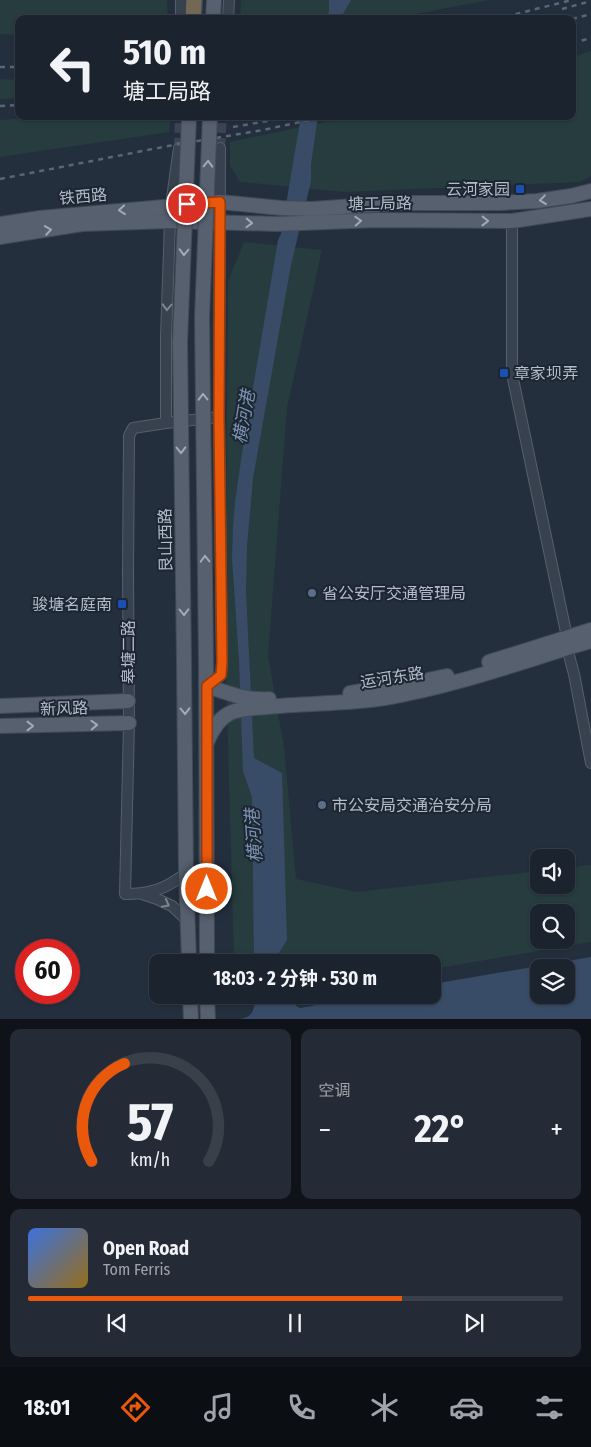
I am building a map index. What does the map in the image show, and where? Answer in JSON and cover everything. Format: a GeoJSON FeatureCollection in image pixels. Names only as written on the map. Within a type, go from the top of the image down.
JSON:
{"type":"FeatureCollection","features":[{"type":"Feature","properties":{"kind":"highway"},"geometry":{"type":"LineString","coordinates":[[192,15],[194,0]]}},
{"type":"Feature","properties":{"kind":"main road"},"geometry":{"type":"LineString","coordinates":[[190,0],[192,15]]}},
{"type":"Feature","properties":{"kind":"main road"},"geometry":{"type":"LineString","coordinates":[[213,15],[214,0]]}},
{"type":"Feature","properties":{"kind":"main road","name":"艮山西路"},"geometry":{"type":"LineString","coordinates":[[189,120],[180,342],[189,954]]}},
{"type":"Feature","properties":{"kind":"main road"},"geometry":{"type":"LineString","coordinates":[[207,954],[207,686],[202,317],[210,120]]}},
{"type":"Feature","properties":{"kind":"main road","name":"塘工局路"},"geometry":{"type":"LineString","coordinates":[[171,206],[220,202],[312,209],[398,204],[500,203],[571,196],[591,191]]}},
{"type":"Feature","properties":{"kind":"main road","name":"铁西路"},"geometry":{"type":"LineString","coordinates":[[0,224],[40,218],[171,206]]}},
{"type":"Feature","properties":{"kind":"main road","name":"塘工局路"},"geometry":{"type":"LineString","coordinates":[[170,221],[277,224],[377,220],[512,221],[591,209]]}},
{"type":"Feature","properties":{"kind":"main road","name":"铁西路"},"geometry":{"type":"LineString","coordinates":[[0,238],[82,224],[170,221]]}},
{"type":"Feature","properties":{"kind":"main road","name":"运河东路"},"geometry":{"type":"LineString","coordinates":[[206,742],[213,728],[221,719],[230,713],[256,704],[348,693],[448,676],[567,642],[591,630]]}},
{"type":"Feature","properties":{"kind":"main road","name":"运河东路"},"geometry":{"type":"LineString","coordinates":[[567,642],[591,641]]}},
{"type":"Feature","properties":{"kind":"main road","name":"运河东路"},"geometry":{"type":"LineString","coordinates":[[207,686],[256,704]]}},
{"type":"Feature","properties":{"kind":"main road","name":"新风路"},"geometry":{"type":"LineString","coordinates":[[0,706],[128,701]]}},
{"type":"Feature","properties":{"kind":"main road"},"geometry":{"type":"LineString","coordinates":[[59,704],[59,726]]}},
{"type":"Feature","properties":{"kind":"main road","name":"新风路"},"geometry":{"type":"LineString","coordinates":[[0,726],[128,723]]}},
{"type":"Feature","properties":{"kind":"main road"},"geometry":{"type":"LineString","coordinates":[[190,1004],[191,1019]]}},
{"type":"Feature","properties":{"kind":"main road"},"geometry":{"type":"LineString","coordinates":[[208,1004],[208,1018]]}},
{"type":"Feature","properties":{"kind":"street"},"geometry":{"type":"LineString","coordinates":[[181,0],[181,15]]}},
{"type":"Feature","properties":{"kind":"street"},"geometry":{"type":"LineString","coordinates":[[228,15],[229,0]]}},
{"type":"Feature","properties":{"kind":"street"},"geometry":{"type":"LineString","coordinates":[[179,148],[170,221],[166,338],[166,423],[219,417]]}},
{"type":"Feature","properties":{"kind":"street"},"geometry":{"type":"LineString","coordinates":[[207,686],[221,675],[222,662],[219,417],[220,148]]}},
{"type":"Feature","properties":{"kind":"street"},"geometry":{"type":"LineString","coordinates":[[512,221],[512,374],[591,763]]}},
{"type":"Feature","properties":{"kind":"street","name":"皋塘二路"},"geometry":{"type":"LineString","coordinates":[[141,894],[125,894],[128,723],[129,436],[132,428],[166,423]]}},
{"type":"Feature","properties":{"kind":"street"},"geometry":{"type":"LineString","coordinates":[[141,894],[172,884],[186,873]]}},
{"type":"Feature","properties":{"kind":"street"},"geometry":{"type":"LineString","coordinates":[[141,894],[172,906],[187,920]]}},
{"type":"Feature","properties":{"kind":"green space"},"geometry":{"type":"Polygon","coordinates":[[[0,0],[167,0],[168,15],[15,15],[15,35],[0,34],[0,0]]]}},
{"type":"Feature","properties":{"kind":"green space"},"geometry":{"type":"Polygon","coordinates":[[[241,0],[489,0],[410,15],[240,15],[241,0]]]}},
{"type":"Feature","properties":{"kind":"green space"},"geometry":{"type":"Polygon","coordinates":[[[591,51],[591,176],[580,182],[345,192],[240,182],[230,166],[230,142],[334,120],[576,120],[576,56],[591,51]]]}},
{"type":"Feature","properties":{"kind":"green space"},"geometry":{"type":"Polygon","coordinates":[[[0,79],[15,80],[15,98],[0,99],[0,79]]]}},
{"type":"Feature","properties":{"kind":"green space"},"geometry":{"type":"Polygon","coordinates":[[[0,120],[170,120],[169,132],[0,157],[0,120]]]}},
{"type":"Feature","properties":{"kind":"green space"},"geometry":{"type":"Polygon","coordinates":[[[244,242],[322,250],[287,408],[268,656],[284,747],[296,879],[357,892],[530,872],[530,894],[575,894],[575,867],[591,865],[591,942],[575,945],[575,904],[530,904],[530,949],[550,949],[441,968],[441,954],[234,954],[225,635],[228,281],[244,242]]]}},
{"type":"Feature","properties":{"kind":"water"},"geometry":{"type":"Polygon","coordinates":[[[329,0],[351,0],[342,15],[328,15],[329,0]]]}},
{"type":"Feature","properties":{"kind":"water","name":"横河港"},"geometry":{"type":"Polygon","coordinates":[[[300,120],[317,120],[311,164],[311,181],[291,265],[253,478],[247,546],[246,592],[254,758],[282,773],[287,940],[278,954],[254,954],[252,797],[243,771],[239,660],[232,558],[233,527],[242,453],[278,240],[281,234],[300,120]]]}},
{"type":"Feature","properties":{"kind":"water"},"geometry":{"type":"Polygon","coordinates":[[[591,957],[591,1019],[240,1019],[251,1014],[255,1004],[293,1004],[300,1008],[322,1004],[441,1004],[441,983],[530,967],[530,1004],[575,1004],[575,960],[591,957]]]}},
{"type":"Feature","properties":{"kind":"tunnel"},"geometry":{"type":"LineString","coordinates":[[179,148],[180,120]]}},
{"type":"Feature","properties":{"kind":"tunnel"},"geometry":{"type":"LineString","coordinates":[[220,148],[222,120]]}},
{"type":"Feature","properties":{"kind":"railway"},"geometry":{"type":"LineString","coordinates":[[512,15],[572,0]]}},
{"type":"Feature","properties":{"kind":"railway"},"geometry":{"type":"LineString","coordinates":[[562,9],[591,1]]}},
{"type":"Feature","properties":{"kind":"railway"},"geometry":{"type":"LineString","coordinates":[[576,18],[591,14]]}},
{"type":"Feature","properties":{"kind":"railway"},"geometry":{"type":"LineString","coordinates":[[576,42],[591,38]]}},
{"type":"Feature","properties":{"kind":"railway"},"geometry":{"type":"LineString","coordinates":[[0,67],[15,67]]}},
{"type":"Feature","properties":{"kind":"railway"},"geometry":{"type":"LineString","coordinates":[[0,106],[15,105]]}},
{"type":"Feature","properties":{"kind":"railway"},"geometry":{"type":"LineString","coordinates":[[233,127],[273,120]]}},
{"type":"Feature","properties":{"kind":"railway"},"geometry":{"type":"LineString","coordinates":[[0,179],[309,120]]}},
{"type":"Feature","properties":{"kind":"place","name":"云河家园"},"geometry":{"type":"Point","coordinates":[520,189]}},
{"type":"Feature","properties":{"kind":"place","name":"章家坝弄"},"geometry":{"type":"Point","coordinates":[504,373]}},
{"type":"Feature","properties":{"kind":"place","name":"省公安厅交通管理局"},"geometry":{"type":"Point","coordinates":[312,593]}},
{"type":"Feature","properties":{"kind":"place","name":"骏塘名庭南"},"geometry":{"type":"Point","coordinates":[122,604]}},
{"type":"Feature","properties":{"kind":"place","name":"市公安局交通治安分局"},"geometry":{"type":"Point","coordinates":[322,805]}},
{"type":"Feature","properties":{"kind":"route"},"geometry":{"type":"LineString","coordinates":[[187,204],[220,202],[219,417],[222,662],[221,675],[207,686],[207,889]]}}]}
